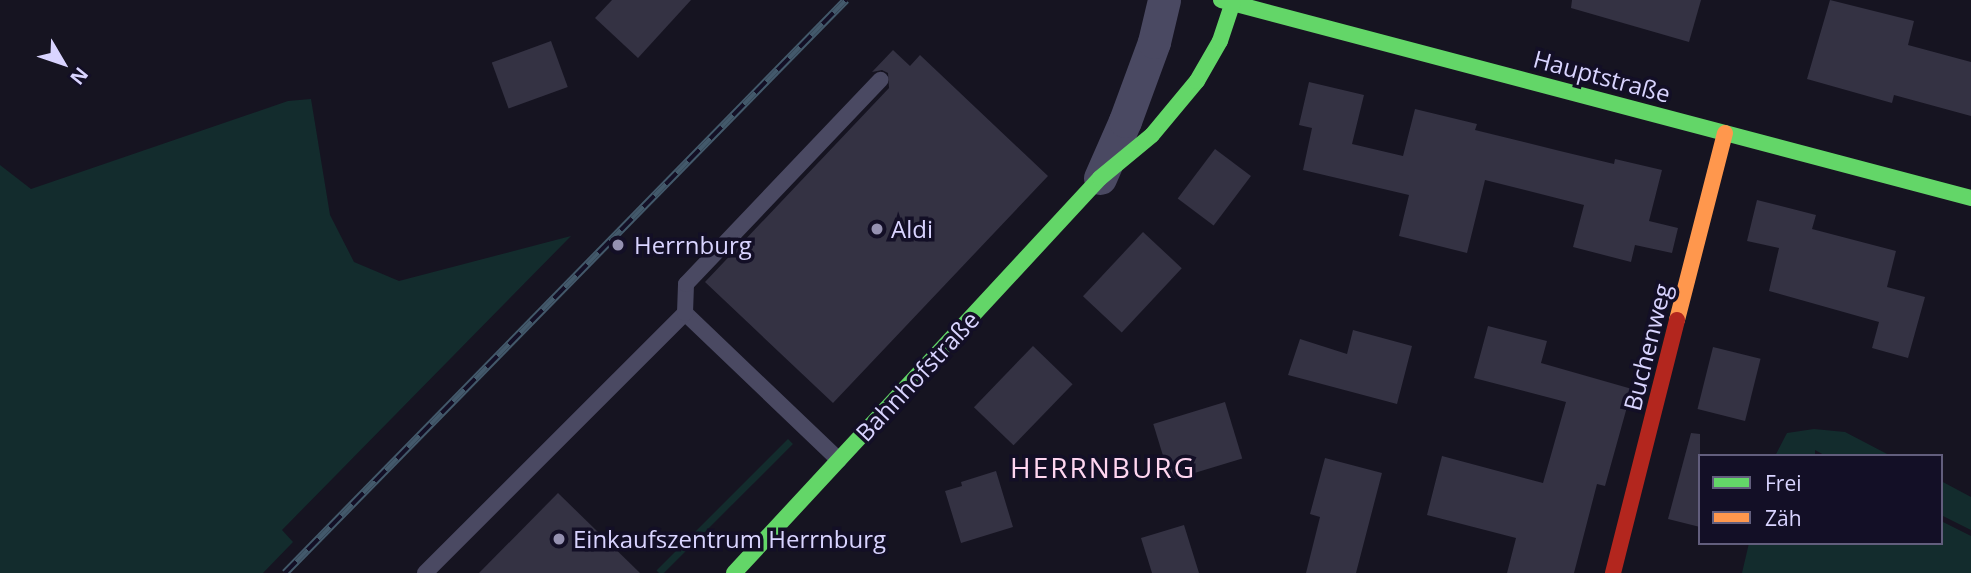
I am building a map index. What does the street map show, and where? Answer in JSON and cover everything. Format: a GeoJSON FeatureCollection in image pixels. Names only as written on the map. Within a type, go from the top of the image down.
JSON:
{"type":"FeatureCollection","features":[{"type":"Feature","properties":{"kind":"street","name":"Bahnhofstraße"},"geometry":{"type":"LineString","coordinates":[[1100,178],[1125,121],[1154,42],[1164,0]]}},
{"type":"Feature","properties":{"kind":"street","name":"Bahnhofstraße"},"geometry":{"type":"LineString","coordinates":[[734,573],[1100,178],[1152,135],[1197,81],[1220,40],[1227,1]]}},
{"type":"Feature","properties":{"kind":"street","name":"Hauptstraße"},"geometry":{"type":"LineString","coordinates":[[1227,1],[1971,198]]}},
{"type":"Feature","properties":{"kind":"street","name":"Buchenweg"},"geometry":{"type":"LineString","coordinates":[[1613,573],[1725,133]]}},
{"type":"Feature","properties":{"kind":"lane"},"geometry":{"type":"LineString","coordinates":[[425,573],[685,313],[686,284],[880,80]]}},
{"type":"Feature","properties":{"kind":"lane"},"geometry":{"type":"LineString","coordinates":[[685,313],[839,460]]}},
{"type":"Feature","properties":{"kind":"green space"},"geometry":{"type":"Polygon","coordinates":[[[311,99],[330,215],[354,262],[399,281],[571,236],[282,530],[293,542],[263,573],[0,573],[0,165],[31,189],[288,101],[311,99]]]}},
{"type":"Feature","properties":{"kind":"green space"},"geometry":{"type":"Polygon","coordinates":[[[1814,429],[1845,432],[1887,454],[1822,454],[1815,450],[1815,454],[1776,454],[1787,433],[1814,429]]]}},
{"type":"Feature","properties":{"kind":"green space"},"geometry":{"type":"Polygon","coordinates":[[[788,439],[793,444],[664,573],[656,571],[788,439]]]}},
{"type":"Feature","properties":{"kind":"green space"},"geometry":{"type":"Polygon","coordinates":[[[1943,482],[1971,497],[1971,530],[1943,516],[1943,482]]]}},
{"type":"Feature","properties":{"kind":"green space"},"geometry":{"type":"Polygon","coordinates":[[[1943,522],[1971,536],[1971,573],[1742,573],[1749,545],[1943,545],[1943,522]]]}},
{"type":"Feature","properties":{"kind":"building"},"geometry":{"type":"Polygon","coordinates":[[[612,0],[691,0],[638,58],[595,18],[612,0]]]}},
{"type":"Feature","properties":{"kind":"building"},"geometry":{"type":"Polygon","coordinates":[[[1572,0],[1701,0],[1689,42],[1571,8],[1572,0]]]}},
{"type":"Feature","properties":{"kind":"building"},"geometry":{"type":"Polygon","coordinates":[[[1830,0],[1914,21],[1908,45],[1971,62],[1971,116],[1894,95],[1892,103],[1807,79],[1830,0]]]}},
{"type":"Feature","properties":{"kind":"building"},"geometry":{"type":"Polygon","coordinates":[[[551,41],[568,87],[509,109],[492,63],[551,41]]]}},
{"type":"Feature","properties":{"kind":"building","name":"Aldi"},"geometry":{"type":"Polygon","coordinates":[[[893,50],[910,66],[920,55],[1048,176],[833,403],[705,282],[889,88],[888,73],[882,70],[872,72],[893,50]]]}},
{"type":"Feature","properties":{"kind":"building"},"geometry":{"type":"Polygon","coordinates":[[[1309,82],[1364,95],[1352,144],[1403,156],[1415,109],[1477,124],[1475,130],[1560,151],[1614,164],[1615,159],[1662,170],[1649,221],[1678,228],[1672,253],[1635,245],[1631,262],[1573,247],[1584,205],[1485,180],[1467,253],[1399,236],[1409,195],[1303,170],[1312,128],[1299,125],[1309,82]]]}},
{"type":"Feature","properties":{"kind":"building"},"geometry":{"type":"Polygon","coordinates":[[[1215,149],[1251,176],[1214,226],[1178,199],[1215,149]]]}},
{"type":"Feature","properties":{"kind":"building"},"geometry":{"type":"Polygon","coordinates":[[[1757,200],[1816,215],[1812,229],[1896,251],[1887,287],[1925,297],[1908,358],[1872,348],[1879,322],[1769,291],[1779,248],[1747,241],[1757,200]]]}},
{"type":"Feature","properties":{"kind":"building"},"geometry":{"type":"Polygon","coordinates":[[[1143,232],[1182,268],[1122,333],[1083,296],[1143,232]]]}},
{"type":"Feature","properties":{"kind":"building"},"geometry":{"type":"Polygon","coordinates":[[[1488,326],[1547,341],[1541,363],[1632,389],[1605,486],[1597,484],[1574,573],[1507,573],[1516,538],[1427,515],[1442,456],[1543,483],[1566,402],[1474,378],[1488,326]]]}},
{"type":"Feature","properties":{"kind":"building"},"geometry":{"type":"Polygon","coordinates":[[[1353,330],[1412,346],[1397,404],[1288,375],[1300,339],[1347,354],[1353,330]]]}},
{"type":"Feature","properties":{"kind":"building"},"geometry":{"type":"Polygon","coordinates":[[[1033,346],[1073,384],[1014,445],[974,407],[1033,346]]]}},
{"type":"Feature","properties":{"kind":"building"},"geometry":{"type":"Polygon","coordinates":[[[1713,347],[1761,359],[1745,421],[1698,409],[1713,347]]]}},
{"type":"Feature","properties":{"kind":"building"},"geometry":{"type":"Polygon","coordinates":[[[1225,402],[1242,458],[1171,480],[1153,424],[1225,402]]]}},
{"type":"Feature","properties":{"kind":"building"},"geometry":{"type":"Polygon","coordinates":[[[1691,433],[1700,434],[1698,526],[1668,519],[1691,433]]]}},
{"type":"Feature","properties":{"kind":"building"},"geometry":{"type":"Polygon","coordinates":[[[1325,458],[1382,473],[1356,573],[1306,573],[1320,517],[1310,514],[1325,458]]]}},
{"type":"Feature","properties":{"kind":"building"},"geometry":{"type":"Polygon","coordinates":[[[996,471],[1013,527],[961,543],[945,491],[962,486],[961,482],[996,471]]]}},
{"type":"Feature","properties":{"kind":"building","name":"Einkaufszentrum Herrnburg"},"geometry":{"type":"Polygon","coordinates":[[[558,493],[640,573],[479,573],[558,493]]]}},
{"type":"Feature","properties":{"kind":"building"},"geometry":{"type":"Polygon","coordinates":[[[1184,525],[1199,573],[1152,573],[1141,538],[1184,525]]]}},
{"type":"Feature","properties":{"kind":"railway"},"geometry":{"type":"LineString","coordinates":[[285,573],[846,0]]}},
{"type":"Feature","properties":{"kind":"traffic: fast"},"geometry":{"type":"LineString","coordinates":[[1221,0],[1971,198]]}},
{"type":"Feature","properties":{"kind":"traffic: fast"},"geometry":{"type":"LineString","coordinates":[[734,573],[1100,178],[1152,135],[1197,81],[1220,41],[1233,2]]}},
{"type":"Feature","properties":{"kind":"traffic: slow"},"geometry":{"type":"LineString","coordinates":[[1677,320],[1725,133]]}},
{"type":"Feature","properties":{"kind":"traffic: jam"},"geometry":{"type":"LineString","coordinates":[[1613,573],[1677,320]]}},
{"type":"Feature","properties":{"kind":"place","name":"Aldi"},"geometry":{"type":"Point","coordinates":[877,229]}},
{"type":"Feature","properties":{"kind":"place","name":"Herrnburg"},"geometry":{"type":"Point","coordinates":[618,245]}},
{"type":"Feature","properties":{"kind":"place","name":"Einkaufszentrum Herrnburg"},"geometry":{"type":"Point","coordinates":[559,539]}},
{"type":"Feature","properties":{"kind":"district","name":"HERRNBURG"},"geometry":{"type":"Point","coordinates":[1103,467]}}]}
